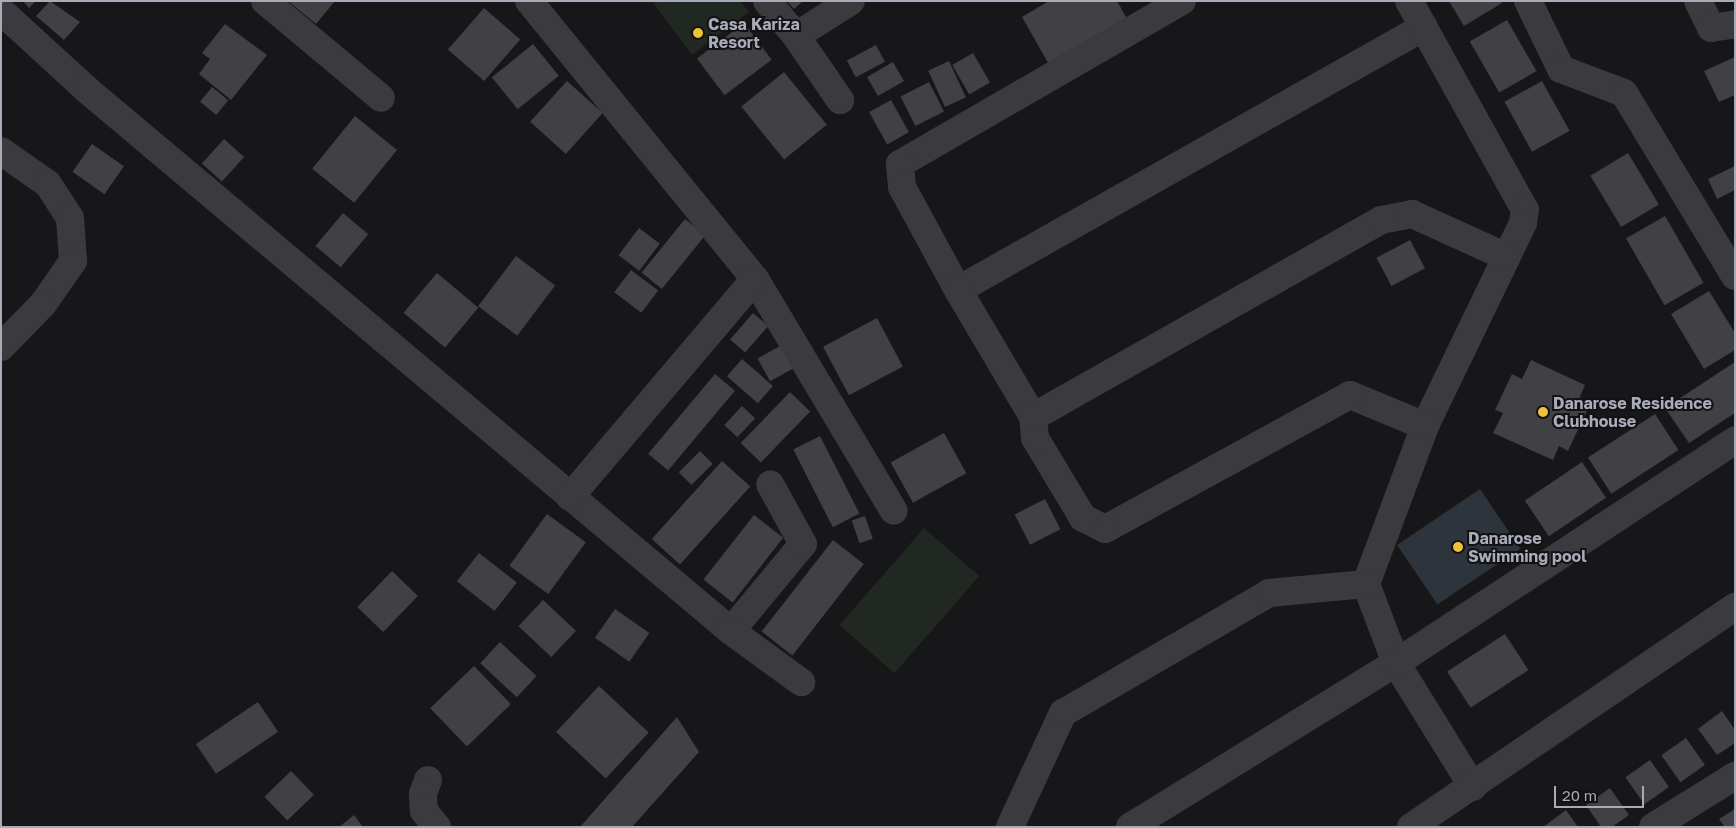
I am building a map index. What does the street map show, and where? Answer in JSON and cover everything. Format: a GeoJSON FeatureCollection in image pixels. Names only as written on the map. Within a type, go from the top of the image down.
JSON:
{"type":"FeatureCollection","features":[{"type":"Feature","properties":{"kind":"street"},"geometry":{"type":"LineString","coordinates":[[265,1],[381,98]]}},
{"type":"Feature","properties":{"kind":"street"},"geometry":{"type":"LineString","coordinates":[[530,1],[755,279],[894,511]]}},
{"type":"Feature","properties":{"kind":"street"},"geometry":{"type":"LineString","coordinates":[[766,1],[796,36],[840,100]]}},
{"type":"Feature","properties":{"kind":"street"},"geometry":{"type":"LineString","coordinates":[[796,36],[851,1]]}},
{"type":"Feature","properties":{"kind":"street"},"geometry":{"type":"LineString","coordinates":[[1182,1],[900,164],[902,187],[958,290],[1034,417],[1035,438],[1083,518],[1105,529],[1350,395],[1425,426]]}},
{"type":"Feature","properties":{"kind":"street"},"geometry":{"type":"LineString","coordinates":[[1409,1],[1524,203],[1523,223],[1425,426],[1366,584],[1396,663],[1473,786]]}},
{"type":"Feature","properties":{"kind":"street"},"geometry":{"type":"LineString","coordinates":[[1528,1],[1561,70],[1624,94],[1735,276]]}},
{"type":"Feature","properties":{"kind":"street"},"geometry":{"type":"LineString","coordinates":[[1698,1],[1712,28],[1735,24]]}},
{"type":"Feature","properties":{"kind":"street"},"geometry":{"type":"LineString","coordinates":[[1,11],[86,89],[570,497],[731,631],[800,682]]}},
{"type":"Feature","properties":{"kind":"street"},"geometry":{"type":"LineString","coordinates":[[958,290],[1424,27]]}},
{"type":"Feature","properties":{"kind":"street"},"geometry":{"type":"LineString","coordinates":[[1,150],[48,184],[70,218],[73,261],[43,304],[1,347]]}},
{"type":"Feature","properties":{"kind":"street"},"geometry":{"type":"LineString","coordinates":[[1034,417],[1381,220],[1412,214],[1507,257]]}},
{"type":"Feature","properties":{"kind":"street"},"geometry":{"type":"LineString","coordinates":[[570,497],[755,279]]}},
{"type":"Feature","properties":{"kind":"street"},"geometry":{"type":"LineString","coordinates":[[1130,827],[1396,663],[1735,440]]}},
{"type":"Feature","properties":{"kind":"street"},"geometry":{"type":"LineString","coordinates":[[731,631],[803,544],[770,484]]}},
{"type":"Feature","properties":{"kind":"street"},"geometry":{"type":"LineString","coordinates":[[1010,827],[1063,713],[1269,593],[1366,584]]}},
{"type":"Feature","properties":{"kind":"street"},"geometry":{"type":"LineString","coordinates":[[1410,827],[1735,607]]}},
{"type":"Feature","properties":{"kind":"street"},"geometry":{"type":"LineString","coordinates":[[1653,827],[1735,776]]}},
{"type":"Feature","properties":{"kind":"street"},"geometry":{"type":"LineString","coordinates":[[428,780],[423,794],[424,810],[437,827]]}},
{"type":"Feature","properties":{"kind":"shaded area","name":"Casa Kariza Resort"},"geometry":{"type":"Polygon","coordinates":[[[652,1],[740,1],[749,12],[692,55],[652,1]]]}},
{"type":"Feature","properties":{"kind":"shaded area","name":"Danarose Swimming pool"},"geometry":{"type":"Polygon","coordinates":[[[1480,489],[1520,549],[1437,605],[1397,545],[1480,489]]]}},
{"type":"Feature","properties":{"kind":"shaded area"},"geometry":{"type":"Polygon","coordinates":[[[924,528],[979,576],[894,673],[839,625],[924,528]]]}},
{"type":"Feature","properties":{"kind":"building"},"geometry":{"type":"Polygon","coordinates":[[[23,1],[36,1],[29,8],[23,1]]]}},
{"type":"Feature","properties":{"kind":"building"},"geometry":{"type":"Polygon","coordinates":[[[50,1],[80,22],[64,40],[36,16],[50,1]]]}},
{"type":"Feature","properties":{"kind":"building"},"geometry":{"type":"Polygon","coordinates":[[[288,1],[335,1],[316,24],[288,1]]]}},
{"type":"Feature","properties":{"kind":"building"},"geometry":{"type":"Polygon","coordinates":[[[787,1],[803,1],[794,9],[787,1]]]}},
{"type":"Feature","properties":{"kind":"building"},"geometry":{"type":"Polygon","coordinates":[[[1049,1],[1117,1],[1130,24],[1051,68],[1022,17],[1049,1]]]}},
{"type":"Feature","properties":{"kind":"building"},"geometry":{"type":"Polygon","coordinates":[[[1449,1],[1501,1],[1502,3],[1464,26],[1449,1]]]}},
{"type":"Feature","properties":{"kind":"building"},"geometry":{"type":"Polygon","coordinates":[[[484,8],[520,39],[484,81],[448,50],[484,8]]]}},
{"type":"Feature","properties":{"kind":"building"},"geometry":{"type":"Polygon","coordinates":[[[1507,20],[1536,71],[1499,93],[1470,42],[1507,20]]]}},
{"type":"Feature","properties":{"kind":"building"},"geometry":{"type":"Polygon","coordinates":[[[744,23],[772,60],[725,95],[697,59],[744,23]]]}},
{"type":"Feature","properties":{"kind":"building"},"geometry":{"type":"Polygon","coordinates":[[[225,24],[267,55],[231,100],[199,74],[210,59],[202,53],[225,24]]]}},
{"type":"Feature","properties":{"kind":"building"},"geometry":{"type":"Polygon","coordinates":[[[533,44],[559,76],[518,109],[492,77],[533,44]]]}},
{"type":"Feature","properties":{"kind":"building"},"geometry":{"type":"Polygon","coordinates":[[[876,45],[885,62],[856,77],[847,60],[876,45]]]}},
{"type":"Feature","properties":{"kind":"building"},"geometry":{"type":"Polygon","coordinates":[[[973,53],[990,82],[969,94],[952,65],[973,53]]]}},
{"type":"Feature","properties":{"kind":"building"},"geometry":{"type":"Polygon","coordinates":[[[1735,57],[1735,95],[1719,102],[1704,71],[1735,57]]]}},
{"type":"Feature","properties":{"kind":"building"},"geometry":{"type":"Polygon","coordinates":[[[949,61],[966,97],[945,107],[928,71],[949,61]]]}},
{"type":"Feature","properties":{"kind":"building"},"geometry":{"type":"Polygon","coordinates":[[[893,62],[904,81],[878,96],[867,77],[893,62]]]}},
{"type":"Feature","properties":{"kind":"building"},"geometry":{"type":"Polygon","coordinates":[[[784,72],[827,125],[784,159],[741,107],[784,72]]]}},
{"type":"Feature","properties":{"kind":"building"},"geometry":{"type":"Polygon","coordinates":[[[567,81],[603,113],[566,154],[530,122],[567,81]]]}},
{"type":"Feature","properties":{"kind":"building"},"geometry":{"type":"Polygon","coordinates":[[[1542,81],[1570,131],[1532,152],[1504,102],[1542,81]]]}},
{"type":"Feature","properties":{"kind":"building"},"geometry":{"type":"Polygon","coordinates":[[[929,82],[944,111],[915,126],[900,97],[929,82]]]}},
{"type":"Feature","properties":{"kind":"building"},"geometry":{"type":"Polygon","coordinates":[[[212,87],[228,100],[216,115],[200,102],[212,87]]]}},
{"type":"Feature","properties":{"kind":"building"},"geometry":{"type":"Polygon","coordinates":[[[891,100],[909,132],[887,144],[869,112],[891,100]]]}},
{"type":"Feature","properties":{"kind":"building"},"geometry":{"type":"Polygon","coordinates":[[[355,116],[397,150],[354,203],[312,169],[355,116]]]}},
{"type":"Feature","properties":{"kind":"building"},"geometry":{"type":"Polygon","coordinates":[[[224,139],[244,157],[222,182],[202,164],[224,139]]]}},
{"type":"Feature","properties":{"kind":"building"},"geometry":{"type":"Polygon","coordinates":[[[92,144],[124,166],[104,194],[72,172],[92,144]]]}},
{"type":"Feature","properties":{"kind":"building"},"geometry":{"type":"Polygon","coordinates":[[[1628,153],[1659,204],[1621,227],[1590,176],[1628,153]]]}},
{"type":"Feature","properties":{"kind":"building"},"geometry":{"type":"Polygon","coordinates":[[[1735,166],[1735,190],[1717,199],[1708,179],[1735,166]]]}},
{"type":"Feature","properties":{"kind":"building"},"geometry":{"type":"Polygon","coordinates":[[[343,213],[368,234],[341,267],[315,246],[343,213]]]}},
{"type":"Feature","properties":{"kind":"building"},"geometry":{"type":"Polygon","coordinates":[[[1665,216],[1704,283],[1665,305],[1626,238],[1665,216]]]}},
{"type":"Feature","properties":{"kind":"building"},"geometry":{"type":"Polygon","coordinates":[[[685,219],[705,235],[662,289],[642,273],[685,219]]]}},
{"type":"Feature","properties":{"kind":"building"},"geometry":{"type":"Polygon","coordinates":[[[639,228],[660,244],[639,271],[619,255],[639,228]]]}},
{"type":"Feature","properties":{"kind":"building"},"geometry":{"type":"Polygon","coordinates":[[[1410,240],[1425,268],[1391,286],[1376,258],[1410,240]]]}},
{"type":"Feature","properties":{"kind":"building"},"geometry":{"type":"Polygon","coordinates":[[[516,256],[555,285],[517,336],[478,306],[516,256]]]}},
{"type":"Feature","properties":{"kind":"building"},"geometry":{"type":"Polygon","coordinates":[[[631,270],[658,290],[641,313],[614,292],[631,270]]]}},
{"type":"Feature","properties":{"kind":"building"},"geometry":{"type":"Polygon","coordinates":[[[437,273],[478,308],[445,348],[404,313],[437,273]]]}},
{"type":"Feature","properties":{"kind":"building"},"geometry":{"type":"Polygon","coordinates":[[[1709,291],[1735,333],[1735,350],[1704,369],[1671,314],[1709,291]]]}},
{"type":"Feature","properties":{"kind":"building"},"geometry":{"type":"Polygon","coordinates":[[[753,313],[768,326],[745,353],[730,339],[753,313]]]}},
{"type":"Feature","properties":{"kind":"building"},"geometry":{"type":"Polygon","coordinates":[[[877,318],[903,367],[849,395],[823,347],[877,318]]]}},
{"type":"Feature","properties":{"kind":"building"},"geometry":{"type":"Polygon","coordinates":[[[782,345],[795,368],[770,381],[758,359],[782,345]]]}},
{"type":"Feature","properties":{"kind":"building"},"geometry":{"type":"Polygon","coordinates":[[[742,359],[773,386],[758,403],[727,376],[742,359]]]}},
{"type":"Feature","properties":{"kind":"building","name":"Danarose Residence Clubhouse"},"geometry":{"type":"Polygon","coordinates":[[[1531,360],[1585,385],[1579,399],[1590,404],[1568,451],[1559,446],[1553,460],[1493,433],[1503,413],[1495,410],[1512,374],[1522,379],[1531,360]]]}},
{"type":"Feature","properties":{"kind":"building"},"geometry":{"type":"Polygon","coordinates":[[[1735,362],[1735,413],[1689,443],[1665,408],[1735,362]]]}},
{"type":"Feature","properties":{"kind":"building"},"geometry":{"type":"Polygon","coordinates":[[[715,374],[735,391],[668,470],[648,454],[715,374]]]}},
{"type":"Feature","properties":{"kind":"building"},"geometry":{"type":"Polygon","coordinates":[[[790,392],[810,411],[761,463],[741,443],[790,392]]]}},
{"type":"Feature","properties":{"kind":"building"},"geometry":{"type":"Polygon","coordinates":[[[742,406],[755,418],[737,437],[724,425],[742,406]]]}},
{"type":"Feature","properties":{"kind":"building"},"geometry":{"type":"Polygon","coordinates":[[[1655,414],[1678,450],[1611,494],[1588,458],[1655,414]]]}},
{"type":"Feature","properties":{"kind":"building"},"geometry":{"type":"Polygon","coordinates":[[[944,433],[966,473],[913,503],[891,463],[944,433]]]}},
{"type":"Feature","properties":{"kind":"building"},"geometry":{"type":"Polygon","coordinates":[[[820,436],[859,514],[833,527],[793,450],[820,436]]]}},
{"type":"Feature","properties":{"kind":"building"},"geometry":{"type":"Polygon","coordinates":[[[700,451],[713,464],[692,485],[679,472],[700,451]]]}},
{"type":"Feature","properties":{"kind":"building"},"geometry":{"type":"Polygon","coordinates":[[[722,461],[750,486],[680,564],[652,539],[722,461]]]}},
{"type":"Feature","properties":{"kind":"building"},"geometry":{"type":"Polygon","coordinates":[[[1582,462],[1606,498],[1549,536],[1525,501],[1582,462]]]}},
{"type":"Feature","properties":{"kind":"building"},"geometry":{"type":"Polygon","coordinates":[[[1045,499],[1060,529],[1030,545],[1015,514],[1045,499]]]}},
{"type":"Feature","properties":{"kind":"building"},"geometry":{"type":"Polygon","coordinates":[[[547,514],[586,542],[548,594],[509,566],[547,514]]]}},
{"type":"Feature","properties":{"kind":"building"},"geometry":{"type":"Polygon","coordinates":[[[754,515],[783,538],[733,602],[704,580],[754,515]]]}},
{"type":"Feature","properties":{"kind":"building"},"geometry":{"type":"Polygon","coordinates":[[[865,516],[873,539],[860,543],[852,521],[865,516]]]}},
{"type":"Feature","properties":{"kind":"building"},"geometry":{"type":"Polygon","coordinates":[[[833,540],[864,564],[792,655],[762,631],[833,540]]]}},
{"type":"Feature","properties":{"kind":"building"},"geometry":{"type":"Polygon","coordinates":[[[479,553],[517,583],[495,611],[457,581],[479,553]]]}},
{"type":"Feature","properties":{"kind":"building"},"geometry":{"type":"Polygon","coordinates":[[[392,571],[418,596],[383,632],[357,607],[392,571]]]}},
{"type":"Feature","properties":{"kind":"building"},"geometry":{"type":"Polygon","coordinates":[[[543,600],[576,631],[551,657],[518,626],[543,600]]]}},
{"type":"Feature","properties":{"kind":"building"},"geometry":{"type":"Polygon","coordinates":[[[615,609],[649,633],[629,662],[595,638],[615,609]]]}},
{"type":"Feature","properties":{"kind":"building"},"geometry":{"type":"Polygon","coordinates":[[[1505,634],[1528,670],[1471,708],[1447,672],[1505,634]]]}},
{"type":"Feature","properties":{"kind":"building"},"geometry":{"type":"Polygon","coordinates":[[[500,642],[537,676],[517,697],[480,663],[500,642]]]}},
{"type":"Feature","properties":{"kind":"building"},"geometry":{"type":"Polygon","coordinates":[[[474,666],[511,704],[467,746],[430,708],[474,666]]]}},
{"type":"Feature","properties":{"kind":"building"},"geometry":{"type":"Polygon","coordinates":[[[599,686],[649,732],[606,778],[556,732],[599,686]]]}},
{"type":"Feature","properties":{"kind":"building"},"geometry":{"type":"Polygon","coordinates":[[[258,702],[278,732],[216,774],[196,744],[258,702]]]}},
{"type":"Feature","properties":{"kind":"building"},"geometry":{"type":"Polygon","coordinates":[[[1722,711],[1735,730],[1735,743],[1717,755],[1698,729],[1722,711]]]}},
{"type":"Feature","properties":{"kind":"building"},"geometry":{"type":"Polygon","coordinates":[[[677,717],[699,752],[632,827],[580,827],[677,717]]]}},
{"type":"Feature","properties":{"kind":"building"},"geometry":{"type":"Polygon","coordinates":[[[1686,738],[1705,765],[1680,782],[1661,755],[1686,738]]]}},
{"type":"Feature","properties":{"kind":"building"},"geometry":{"type":"Polygon","coordinates":[[[1650,760],[1669,787],[1644,804],[1625,777],[1650,760]]]}},
{"type":"Feature","properties":{"kind":"building"},"geometry":{"type":"Polygon","coordinates":[[[291,771],[314,795],[287,820],[264,797],[291,771]]]}},
{"type":"Feature","properties":{"kind":"building"},"geometry":{"type":"Polygon","coordinates":[[[1610,788],[1629,815],[1612,827],[1601,827],[1586,805],[1610,788]]]}},
{"type":"Feature","properties":{"kind":"building"},"geometry":{"type":"Polygon","coordinates":[[[1735,809],[1735,827],[1725,827],[1719,819],[1735,809]]]}},
{"type":"Feature","properties":{"kind":"building"},"geometry":{"type":"Polygon","coordinates":[[[1566,810],[1578,827],[1543,827],[1566,810]]]}},
{"type":"Feature","properties":{"kind":"building"},"geometry":{"type":"Polygon","coordinates":[[[354,815],[363,827],[339,827],[354,815]]]}},
{"type":"Feature","properties":{"kind":"place","name":"Casa Kariza Resort"},"geometry":{"type":"Point","coordinates":[698,33]}},
{"type":"Feature","properties":{"kind":"place","name":"Danarose Residence Clubhouse"},"geometry":{"type":"Point","coordinates":[1543,412]}},
{"type":"Feature","properties":{"kind":"place","name":"Danarose Swimming pool"},"geometry":{"type":"Point","coordinates":[1458,547]}}]}
